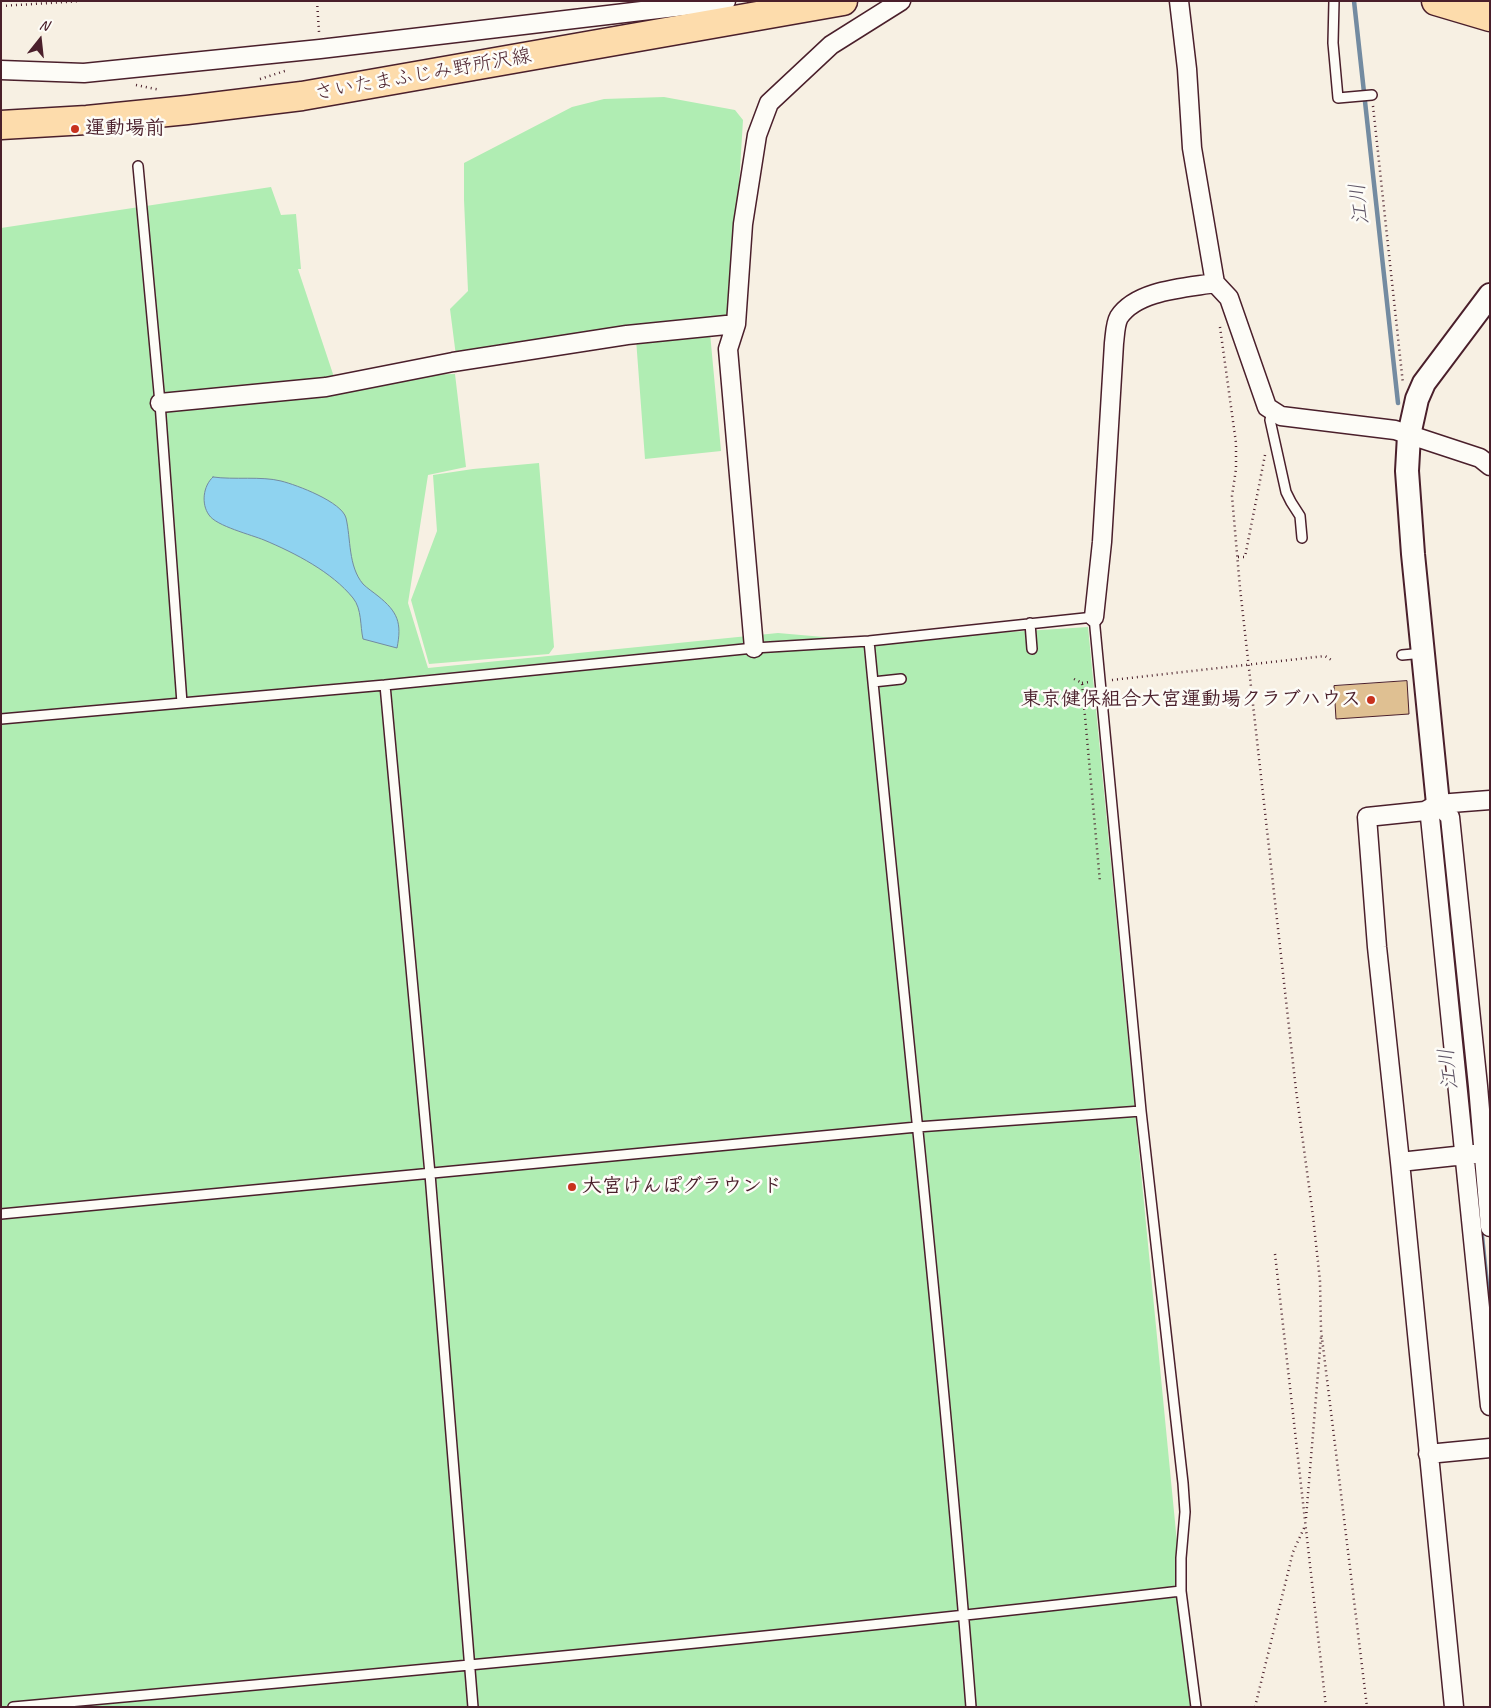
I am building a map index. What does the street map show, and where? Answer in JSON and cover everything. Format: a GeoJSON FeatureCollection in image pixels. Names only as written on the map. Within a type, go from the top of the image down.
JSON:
{"type":"FeatureCollection","features":[{"type":"Feature","properties":{"kind":"main road","name":"さいたまふじみ野所沢線"},"geometry":{"type":"LineString","coordinates":[[1,125],[87,120],[302,96],[843,1]]}},
{"type":"Feature","properties":{"kind":"main road"},"geometry":{"type":"LineString","coordinates":[[1436,1],[1490,17]]}},
{"type":"Feature","properties":{"kind":"street"},"geometry":{"type":"LineString","coordinates":[[1,70],[77,73],[320,49],[726,1]]}},
{"type":"Feature","properties":{"kind":"street"},"geometry":{"type":"LineString","coordinates":[[754,648],[728,349],[736,324],[743,224],[757,136],[769,103],[832,45],[901,1]]}},
{"type":"Feature","properties":{"kind":"street"},"geometry":{"type":"LineString","coordinates":[[1179,1],[1187,69],[1192,148],[1215,283],[1229,298],[1267,408],[1281,416],[1395,430],[1480,458],[1490,466]]}},
{"type":"Feature","properties":{"kind":"street"},"geometry":{"type":"LineString","coordinates":[[1094,617],[1102,542],[1114,344],[1118,319],[1127,308],[1142,298],[1178,289],[1215,283]]}},
{"type":"Feature","properties":{"kind":"street"},"geometry":{"type":"LineString","coordinates":[[1490,295],[1424,383],[1417,400],[1408,435],[1407,471],[1413,554],[1424,653],[1435,806],[1450,817],[1477,1154],[1490,1406]]}},
{"type":"Feature","properties":{"kind":"street"},"geometry":{"type":"LineString","coordinates":[[160,403],[326,387],[453,362],[626,336],[736,324]]}},
{"type":"Feature","properties":{"kind":"street"},"geometry":{"type":"LineString","coordinates":[[1454,1707],[1377,947],[1367,817],[1425,811],[1435,806],[1490,800]]}},
{"type":"Feature","properties":{"kind":"street"},"geometry":{"type":"LineString","coordinates":[[1400,1162],[1477,1154]]}},
{"type":"Feature","properties":{"kind":"street"},"geometry":{"type":"LineString","coordinates":[[1477,1154],[1490,1227]]}},
{"type":"Feature","properties":{"kind":"street"},"geometry":{"type":"LineString","coordinates":[[1428,1454],[1490,1448]]}},
{"type":"Feature","properties":{"kind":"lane"},"geometry":{"type":"LineString","coordinates":[[1334,1],[1333,43],[1338,98],[1367,95]]}},
{"type":"Feature","properties":{"kind":"lane"},"geometry":{"type":"LineString","coordinates":[[138,166],[160,403],[182,703]]}},
{"type":"Feature","properties":{"kind":"lane"},"geometry":{"type":"LineString","coordinates":[[1272,411],[1270,420],[1286,492],[1290,502],[1300,516],[1302,538]]}},
{"type":"Feature","properties":{"kind":"lane"},"geometry":{"type":"LineString","coordinates":[[1,719],[385,685],[754,648],[869,641],[1094,617],[1141,1111],[1183,1483],[1185,1512],[1180,1591],[1196,1707]]}},
{"type":"Feature","properties":{"kind":"lane"},"geometry":{"type":"LineString","coordinates":[[1030,623],[1032,649]]}},
{"type":"Feature","properties":{"kind":"lane"},"geometry":{"type":"LineString","coordinates":[[869,641],[964,1616],[971,1707]]}},
{"type":"Feature","properties":{"kind":"lane"},"geometry":{"type":"LineString","coordinates":[[1402,655],[1424,653]]}},
{"type":"Feature","properties":{"kind":"lane"},"geometry":{"type":"LineString","coordinates":[[873,682],[901,679]]}},
{"type":"Feature","properties":{"kind":"lane"},"geometry":{"type":"LineString","coordinates":[[385,685],[430,1174],[473,1707]]}},
{"type":"Feature","properties":{"kind":"lane"},"geometry":{"type":"LineString","coordinates":[[1,1214],[917,1127],[1141,1111]]}},
{"type":"Feature","properties":{"kind":"lane"},"geometry":{"type":"LineString","coordinates":[[13,1707],[470,1666],[964,1616],[1180,1591]]}},
{"type":"Feature","properties":{"kind":"path"},"geometry":{"type":"LineString","coordinates":[[1,6],[81,1]]}},
{"type":"Feature","properties":{"kind":"path"},"geometry":{"type":"LineString","coordinates":[[317,1],[320,49]]}},
{"type":"Feature","properties":{"kind":"path"},"geometry":{"type":"LineString","coordinates":[[130,83],[167,92]]}},
{"type":"Feature","properties":{"kind":"path"},"geometry":{"type":"LineString","coordinates":[[1367,95],[1403,390],[1417,400]]}},
{"type":"Feature","properties":{"kind":"path"},"geometry":{"type":"LineString","coordinates":[[1220,326],[1236,443],[1236,469],[1232,496],[1238,557],[1285,995],[1320,1281],[1321,1330],[1306,1524],[1293,1552],[1255,1707]]}},
{"type":"Feature","properties":{"kind":"path"},"geometry":{"type":"LineString","coordinates":[[1238,557],[1245,556],[1268,438],[1274,437]]}},
{"type":"Feature","properties":{"kind":"path"},"geometry":{"type":"LineString","coordinates":[[1100,681],[1326,656],[1333,661]]}},
{"type":"Feature","properties":{"kind":"path"},"geometry":{"type":"LineString","coordinates":[[1074,679],[1082,683],[1100,882]]}},
{"type":"Feature","properties":{"kind":"path"},"geometry":{"type":"LineString","coordinates":[[1275,1254],[1326,1707]]}},
{"type":"Feature","properties":{"kind":"path"},"geometry":{"type":"LineString","coordinates":[[1321,1330],[1367,1707]]}},
{"type":"Feature","properties":{"kind":"green space"},"geometry":{"type":"Polygon","coordinates":[[[664,97],[735,110],[743,120],[731,317],[456,356],[450,309],[468,291],[464,163],[572,107],[604,99],[664,97]]]}},
{"type":"Feature","properties":{"kind":"green space","name":"大宮けんぽグラウンド"},"geometry":{"type":"Polygon","coordinates":[[[271,187],[281,215],[296,214],[301,269],[298,269],[334,377],[455,374],[466,467],[428,475],[408,603],[428,668],[778,633],[869,641],[1088,627],[1193,1707],[1,1707],[1,228],[271,187]]]}},
{"type":"Feature","properties":{"kind":"green space"},"geometry":{"type":"Polygon","coordinates":[[[710,333],[721,451],[645,459],[636,339],[710,333]]]}},
{"type":"Feature","properties":{"kind":"green space"},"geometry":{"type":"Polygon","coordinates":[[[539,463],[554,647],[549,654],[429,664],[411,600],[437,531],[433,475],[539,463]]]}},
{"type":"Feature","properties":{"kind":"water"},"geometry":{"type":"Polygon","coordinates":[[[213,477],[281,481],[308,490],[328,500],[343,512],[346,518],[352,561],[358,577],[363,584],[390,607],[397,619],[399,632],[397,648],[363,639],[356,602],[335,580],[324,572],[288,551],[213,519],[206,511],[204,495],[207,485],[213,477]]]}},
{"type":"Feature","properties":{"kind":"building","name":"東京健保組合大宮運動場クラブハウス"},"geometry":{"type":"Polygon","coordinates":[[[1407,681],[1409,714],[1336,719],[1334,686],[1407,681]]]}},
{"type":"Feature","properties":{"kind":"waterway","name":"江川"},"geometry":{"type":"LineString","coordinates":[[1354,1],[1398,403]]}},
{"type":"Feature","properties":{"kind":"waterway","name":"江川"},"geometry":{"type":"LineString","coordinates":[[1440,820],[1473,1150]]}},
{"type":"Feature","properties":{"kind":"waterway","name":"江川"},"geometry":{"type":"LineString","coordinates":[[1474,1158],[1490,1314]]}},
{"type":"Feature","properties":{"kind":"place","name":"運動場前"},"geometry":{"type":"Point","coordinates":[75,129]}},
{"type":"Feature","properties":{"kind":"place","name":"東京健保組合大宮運動場クラブハウス"},"geometry":{"type":"Point","coordinates":[1371,700]}},
{"type":"Feature","properties":{"kind":"place","name":"大宮けんぽグラウンド"},"geometry":{"type":"Point","coordinates":[572,1187]}}]}
